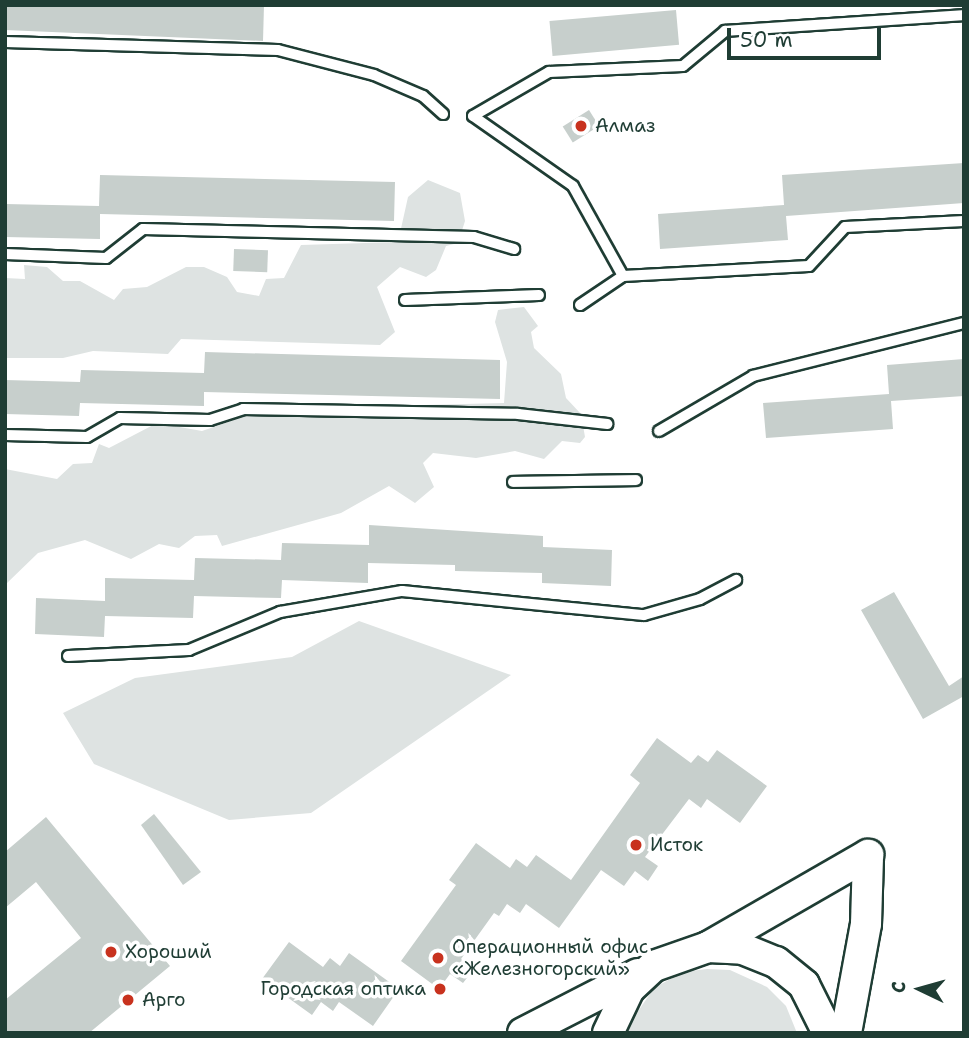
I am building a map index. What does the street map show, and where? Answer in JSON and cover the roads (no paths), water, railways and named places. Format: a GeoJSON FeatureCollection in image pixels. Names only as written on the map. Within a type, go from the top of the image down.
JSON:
{"type":"FeatureCollection","features":[{"type":"Feature","properties":{"kind":"main road"},"geometry":{"type":"LineString","coordinates":[[523,1033],[654,966],[708,947],[868,855],[866,924],[846,1033]]}},
{"type":"Feature","properties":{"kind":"main road"},"geometry":{"type":"LineString","coordinates":[[708,947],[743,949],[776,962],[804,985],[828,1033]]}},
{"type":"Feature","properties":{"kind":"main road"},"geometry":{"type":"LineString","coordinates":[[608,1033],[629,989],[654,966]]}},
{"type":"Feature","properties":{"kind":"lane"},"geometry":{"type":"LineString","coordinates":[[623,276],[573,186],[473,116],[548,72],[683,66],[726,31],[964,15]]}},
{"type":"Feature","properties":{"kind":"lane"},"geometry":{"type":"LineString","coordinates":[[5,42],[278,50],[374,75],[423,96],[443,114]]}},
{"type":"Feature","properties":{"kind":"lane"},"geometry":{"type":"LineString","coordinates":[[580,305],[623,276],[808,267],[845,227],[964,221]]}},
{"type":"Feature","properties":{"kind":"lane"},"geometry":{"type":"LineString","coordinates":[[5,254],[106,258],[142,229],[474,237],[514,249]]}},
{"type":"Feature","properties":{"kind":"lane"},"geometry":{"type":"LineString","coordinates":[[405,300],[539,295]]}},
{"type":"Feature","properties":{"kind":"lane"},"geometry":{"type":"LineString","coordinates":[[659,431],[752,376],[964,323]]}},
{"type":"Feature","properties":{"kind":"lane"},"geometry":{"type":"LineString","coordinates":[[5,435],[87,437],[120,418],[209,420],[243,409],[518,414],[607,424]]}},
{"type":"Feature","properties":{"kind":"lane"},"geometry":{"type":"LineString","coordinates":[[513,482],[636,480]]}},
{"type":"Feature","properties":{"kind":"lane"},"geometry":{"type":"LineString","coordinates":[[68,656],[189,650],[280,612],[401,591],[644,615],[700,599],[736,580]]}},
{"type":"Feature","properties":{"kind":"place","name":"Алмаз"},"geometry":{"type":"Point","coordinates":[581,126]}},
{"type":"Feature","properties":{"kind":"place","name":"Исток"},"geometry":{"type":"Point","coordinates":[636,845]}},
{"type":"Feature","properties":{"kind":"place","name":"Хороший"},"geometry":{"type":"Point","coordinates":[111,952]}},
{"type":"Feature","properties":{"kind":"place","name":"Операционный офис «Железногорский»"},"geometry":{"type":"Point","coordinates":[438,958]}},
{"type":"Feature","properties":{"kind":"place","name":"Городская оптика"},"geometry":{"type":"Point","coordinates":[440,989]}},
{"type":"Feature","properties":{"kind":"place","name":"Арго"},"geometry":{"type":"Point","coordinates":[128,1000]}}]}
